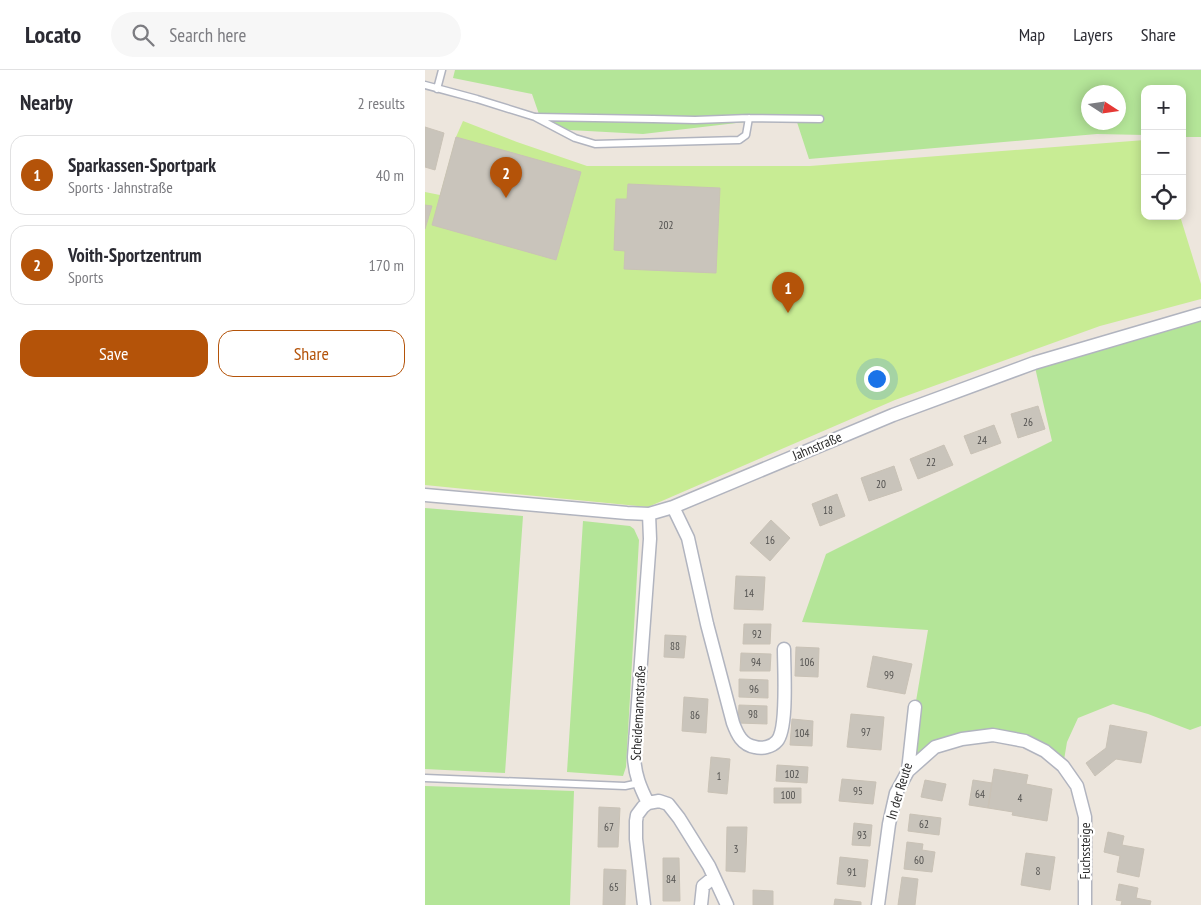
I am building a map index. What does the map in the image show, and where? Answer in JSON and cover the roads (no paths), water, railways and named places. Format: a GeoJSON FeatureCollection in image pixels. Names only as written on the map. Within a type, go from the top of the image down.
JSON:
{"type":"FeatureCollection","features":[{"type":"Feature","properties":{"kind":"street","name":"Jahnstraße"},"geometry":{"type":"LineString","coordinates":[[425,495],[649,514],[673,507],[893,415],[1034,362],[1201,314]]}},
{"type":"Feature","properties":{"kind":"street"},"geometry":{"type":"LineString","coordinates":[[673,507],[688,538],[707,624],[733,723],[738,735],[745,743],[754,747],[771,746],[777,741],[782,731],[784,715],[784,649]]}},
{"type":"Feature","properties":{"kind":"street","name":"Scheidemannstraße"},"geometry":{"type":"LineString","coordinates":[[648,803],[636,774],[634,756],[650,538],[649,514]]}},
{"type":"Feature","properties":{"kind":"street","name":"In der Reute"},"geometry":{"type":"LineString","coordinates":[[878,905],[889,824],[896,793],[908,771],[915,708]]}},
{"type":"Feature","properties":{"kind":"street","name":"Fuchssteige"},"geometry":{"type":"LineString","coordinates":[[908,771],[935,747],[962,739],[993,735],[1025,741],[1045,751],[1063,766],[1077,786],[1085,817],[1085,905]]}},
{"type":"Feature","properties":{"kind":"street"},"geometry":{"type":"LineString","coordinates":[[645,905],[635,828],[637,815],[643,806],[654,801],[664,802],[673,809],[709,866],[727,905]]}},
{"type":"Feature","properties":{"kind":"street"},"geometry":{"type":"LineString","coordinates":[[701,905],[703,886],[714,877]]}},
{"type":"Feature","properties":{"kind":"lane"},"geometry":{"type":"LineString","coordinates":[[437,89],[442,70]]}},
{"type":"Feature","properties":{"kind":"lane"},"geometry":{"type":"LineString","coordinates":[[425,85],[535,117],[575,138],[595,144],[739,140],[746,134],[749,118]]}},
{"type":"Feature","properties":{"kind":"lane"},"geometry":{"type":"LineString","coordinates":[[535,117],[686,120],[749,118],[819,119]]}},
{"type":"Feature","properties":{"kind":"lane"},"geometry":{"type":"LineString","coordinates":[[425,778],[625,786],[639,783]]}},
{"type":"Feature","properties":{"kind":"place","name":"Voith-Sportzentrum"},"geometry":{"type":"Point","coordinates":[506,198]}},
{"type":"Feature","properties":{"kind":"place","name":"Sparkassen-Sportpark"},"geometry":{"type":"Point","coordinates":[788,313]}}]}
